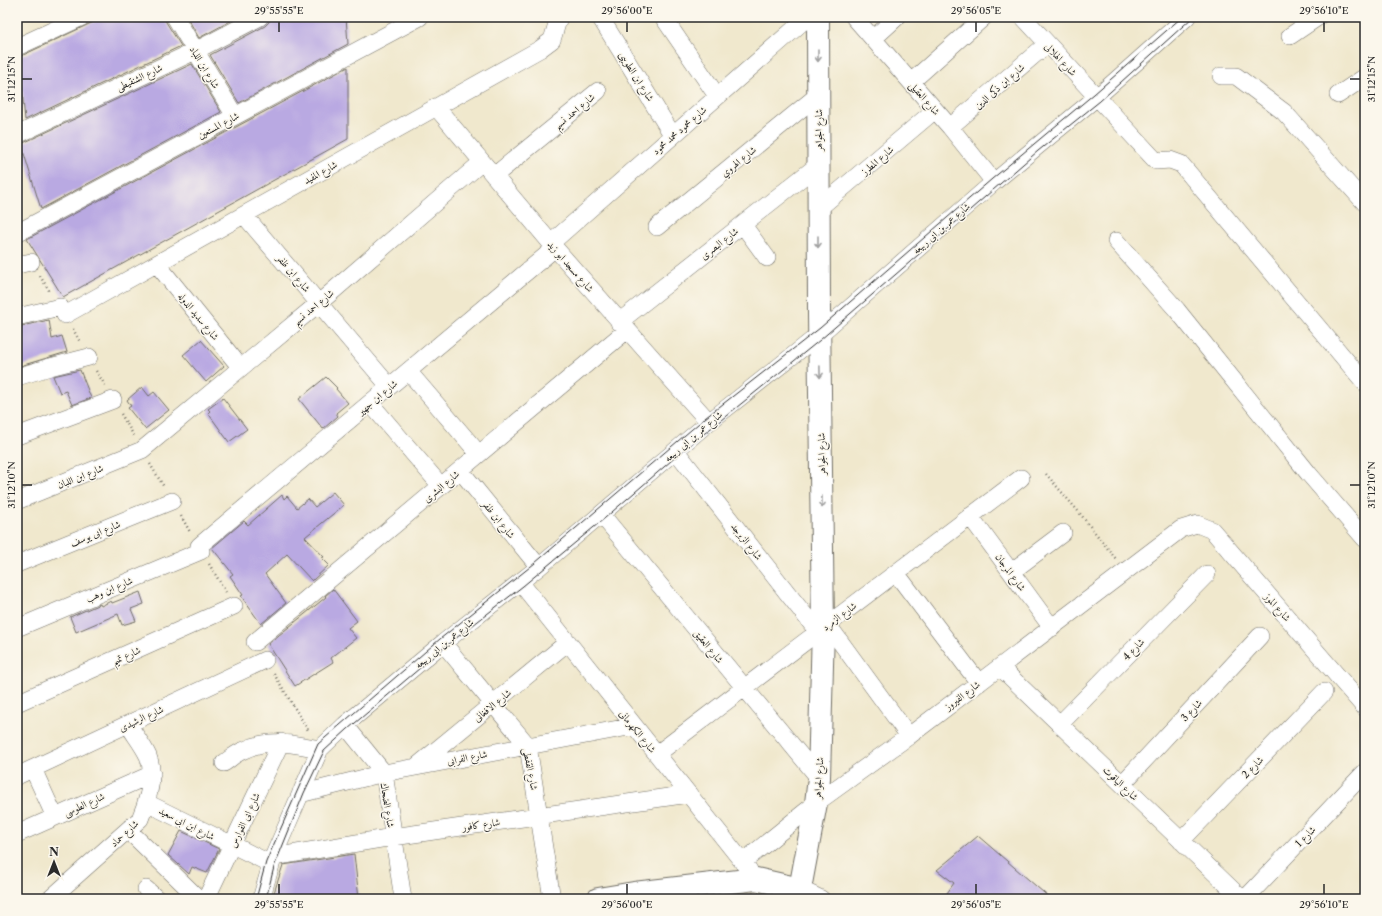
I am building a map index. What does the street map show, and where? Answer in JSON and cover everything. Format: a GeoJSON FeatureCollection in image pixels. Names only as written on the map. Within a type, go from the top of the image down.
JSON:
{"type":"FeatureCollection","features":[{"type":"Feature","properties":{"kind":"main road","name":"شارع الجواهر"},"geometry":{"type":"LineString","coordinates":[[788,891],[816,803],[819,778],[823,628],[818,209],[818,17]]}},
{"type":"Feature","properties":{"kind":"main road"},"geometry":{"type":"LineString","coordinates":[[598,899],[634,896],[756,879],[788,891]]}},
{"type":"Feature","properties":{"kind":"street"},"geometry":{"type":"LineString","coordinates":[[17,47],[82,17]]}},
{"type":"Feature","properties":{"kind":"street","name":"شارع ابن اللباد"},"geometry":{"type":"LineString","coordinates":[[175,17],[235,116]]}},
{"type":"Feature","properties":{"kind":"street","name":"شارع الشنقيطى"},"geometry":{"type":"LineString","coordinates":[[17,135],[195,51],[260,17]]}},
{"type":"Feature","properties":{"kind":"street","name":"شارع المستعين"},"geometry":{"type":"LineString","coordinates":[[17,233],[420,17]]}},
{"type":"Feature","properties":{"kind":"street","name":"شارع المفيد"},"geometry":{"type":"LineString","coordinates":[[17,317],[62,311],[157,264],[540,49],[552,40],[559,17]]}},
{"type":"Feature","properties":{"kind":"street","name":"شارع ابن الطويبى"},"geometry":{"type":"LineString","coordinates":[[600,17],[673,136]]}},
{"type":"Feature","properties":{"kind":"street"},"geometry":{"type":"LineString","coordinates":[[663,17],[717,96]]}},
{"type":"Feature","properties":{"kind":"street","name":"شارع محمود محمد محمود"},"geometry":{"type":"LineString","coordinates":[[553,245],[717,96],[808,17]]}},
{"type":"Feature","properties":{"kind":"street","name":"شارع العقيلى"},"geometry":{"type":"LineString","coordinates":[[854,17],[950,127],[994,182]]}},
{"type":"Feature","properties":{"kind":"street"},"geometry":{"type":"LineString","coordinates":[[873,39],[897,17]]}},
{"type":"Feature","properties":{"kind":"street"},"geometry":{"type":"LineString","coordinates":[[911,82],[984,17]]}},
{"type":"Feature","properties":{"kind":"street","name":"شارع عمر بن ابى ربيعه"},"geometry":{"type":"LineString","coordinates":[[261,899],[273,859],[320,749],[345,725],[443,643],[539,567],[709,422],[820,334],[994,182],[1098,99],[1187,17]]}},
{"type":"Feature","properties":{"kind":"street"},"geometry":{"type":"LineString","coordinates":[[1290,36],[1318,17]]}},
{"type":"Feature","properties":{"kind":"street","name":"شارع الهلالى"},"geometry":{"type":"LineString","coordinates":[[1025,18],[1156,161],[1170,160],[1181,164],[1365,383]]}},
{"type":"Feature","properties":{"kind":"street","name":"شارع ابن ذكى الدين"},"geometry":{"type":"LineString","coordinates":[[950,127],[1048,44]]}},
{"type":"Feature","properties":{"kind":"street"},"geometry":{"type":"LineString","coordinates":[[1220,76],[1236,76],[1284,112],[1365,203]]}},
{"type":"Feature","properties":{"kind":"street"},"geometry":{"type":"LineString","coordinates":[[1338,95],[1365,77]]}},
{"type":"Feature","properties":{"kind":"street","name":"شارع احمد نسيم"},"geometry":{"type":"LineString","coordinates":[[494,176],[598,91]]}},
{"type":"Feature","properties":{"kind":"street","name":"شارع الهروي"},"geometry":{"type":"LineString","coordinates":[[658,227],[818,95]]}},
{"type":"Feature","properties":{"kind":"street","name":"شارع مسجد ابو زيد"},"geometry":{"type":"LineString","coordinates":[[436,107],[623,326],[709,422]]}},
{"type":"Feature","properties":{"kind":"street","name":"شارع المطرز"},"geometry":{"type":"LineString","coordinates":[[818,209],[935,110]]}},
{"type":"Feature","properties":{"kind":"street","name":"شارع احمد نسيم"},"geometry":{"type":"LineString","coordinates":[[142,450],[319,303],[482,162]]}},
{"type":"Feature","properties":{"kind":"street","name":"شارع البصرى"},"geometry":{"type":"LineString","coordinates":[[623,326],[742,225],[818,165]]}},
{"type":"Feature","properties":{"kind":"street","name":"شارع ابن ظفر"},"geometry":{"type":"LineString","coordinates":[[244,215],[389,386]]}},
{"type":"Feature","properties":{"kind":"street"},"geometry":{"type":"LineString","coordinates":[[742,225],[767,258]]}},
{"type":"Feature","properties":{"kind":"street"},"geometry":{"type":"LineString","coordinates":[[1116,242],[1177,310],[1309,474],[1365,540]]}},
{"type":"Feature","properties":{"kind":"street","name":"شارع ابن جهير"},"geometry":{"type":"LineString","coordinates":[[200,548],[553,245]]}},
{"type":"Feature","properties":{"kind":"street","name":"شارع سديد الدوله"},"geometry":{"type":"LineString","coordinates":[[157,264],[241,368]]}},
{"type":"Feature","properties":{"kind":"street","name":"شارع البشرى"},"geometry":{"type":"LineString","coordinates":[[255,642],[479,454],[623,326]]}},
{"type":"Feature","properties":{"kind":"street"},"geometry":{"type":"LineString","coordinates":[[17,377],[89,357]]}},
{"type":"Feature","properties":{"kind":"street"},"geometry":{"type":"LineString","coordinates":[[408,371],[479,454]]}},
{"type":"Feature","properties":{"kind":"street"},"geometry":{"type":"LineString","coordinates":[[17,436],[113,400]]}},
{"type":"Feature","properties":{"kind":"street"},"geometry":{"type":"LineString","coordinates":[[370,403],[441,486]]}},
{"type":"Feature","properties":{"kind":"street","name":"شارع ابن اللبان"},"geometry":{"type":"LineString","coordinates":[[17,501],[142,450]]}},
{"type":"Feature","properties":{"kind":"street","name":"شارع الزبرجد"},"geometry":{"type":"LineString","coordinates":[[676,451],[823,628],[909,736]]}},
{"type":"Feature","properties":{"kind":"street","name":"شارع ابن ظفر"},"geometry":{"type":"LineString","coordinates":[[460,470],[539,567]]}},
{"type":"Feature","properties":{"kind":"street","name":"شارع الزمرد"},"geometry":{"type":"LineString","coordinates":[[657,754],[1021,478]]}},
{"type":"Feature","properties":{"kind":"street","name":"شارع ابى يوسف"},"geometry":{"type":"LineString","coordinates":[[17,564],[172,502]]}},
{"type":"Feature","properties":{"kind":"street","name":"شارع العقيق"},"geometry":{"type":"LineString","coordinates":[[601,514],[819,778]]}},
{"type":"Feature","properties":{"kind":"street","name":"شارع المرجان"},"geometry":{"type":"LineString","coordinates":[[970,516],[1052,628]]}},
{"type":"Feature","properties":{"kind":"street","name":"شارع الموز"},"geometry":{"type":"LineString","coordinates":[[1181,530],[1197,524],[1212,530],[1364,704]]}},
{"type":"Feature","properties":{"kind":"street","name":"شارع الفيروز"},"geometry":{"type":"LineString","coordinates":[[743,862],[816,803],[909,736],[1181,530]]}},
{"type":"Feature","properties":{"kind":"street"},"geometry":{"type":"LineString","coordinates":[[1011,572],[1063,533]]}},
{"type":"Feature","properties":{"kind":"street","name":"شارع ابن وهب"},"geometry":{"type":"LineString","coordinates":[[17,628],[200,548]]}},
{"type":"Feature","properties":{"kind":"street"},"geometry":{"type":"LineString","coordinates":[[896,573],[978,683]]}},
{"type":"Feature","properties":{"kind":"street","name":"شارع 4"},"geometry":{"type":"LineString","coordinates":[[1060,724],[1206,574]]}},
{"type":"Feature","properties":{"kind":"street","name":"شارع الكهرمانى"},"geometry":{"type":"LineString","coordinates":[[520,582],[756,879]]}},
{"type":"Feature","properties":{"kind":"street","name":"شارع تميم"},"geometry":{"type":"LineString","coordinates":[[17,703],[234,606]]}},
{"type":"Feature","properties":{"kind":"street","name":"شارع 3"},"geometry":{"type":"LineString","coordinates":[[1122,784],[1260,636]]}},
{"type":"Feature","properties":{"kind":"street","name":"شارع الافغانى"},"geometry":{"type":"LineString","coordinates":[[416,767],[568,642]]}},
{"type":"Feature","properties":{"kind":"street","name":"شارع القفطى"},"geometry":{"type":"LineString","coordinates":[[443,643],[528,746],[552,899]]}},
{"type":"Feature","properties":{"kind":"street","name":"شارع الرشيدى"},"geometry":{"type":"LineString","coordinates":[[17,776],[266,660]]}},
{"type":"Feature","properties":{"kind":"street","name":"شارع الياقوت"},"geometry":{"type":"LineString","coordinates":[[1000,667],[1243,899]]}},
{"type":"Feature","properties":{"kind":"street","name":"شارع 2"},"geometry":{"type":"LineString","coordinates":[[1181,841],[1324,692]]}},
{"type":"Feature","properties":{"kind":"street","name":"شارع حماد"},"geometry":{"type":"LineString","coordinates":[[50,899],[140,819],[147,803],[152,774],[148,756],[128,724]]}},
{"type":"Feature","properties":{"kind":"street","name":"شارع الضحاك"},"geometry":{"type":"LineString","coordinates":[[345,725],[384,773],[403,899]]}},
{"type":"Feature","properties":{"kind":"street","name":"شارع الفرابى"},"geometry":{"type":"LineString","coordinates":[[301,792],[304,793],[384,773],[634,726]]}},
{"type":"Feature","properties":{"kind":"street"},"geometry":{"type":"LineString","coordinates":[[224,763],[241,751],[260,744],[281,742],[320,749]]}},
{"type":"Feature","properties":{"kind":"street","name":"شارع ابى الفوارس"},"geometry":{"type":"LineString","coordinates":[[206,899],[281,742]]}},
{"type":"Feature","properties":{"kind":"street"},"geometry":{"type":"LineString","coordinates":[[33,769],[55,817]]}},
{"type":"Feature","properties":{"kind":"street","name":"شارع 1"},"geometry":{"type":"LineString","coordinates":[[1243,899],[1365,772]]}},
{"type":"Feature","properties":{"kind":"street","name":"شارع الطوسى"},"geometry":{"type":"LineString","coordinates":[[17,834],[152,774]]}},
{"type":"Feature","properties":{"kind":"street","name":"شارع كافور"},"geometry":{"type":"LineString","coordinates":[[273,859],[279,856],[393,837],[689,794]]}},
{"type":"Feature","properties":{"kind":"street","name":"شارع ابن ابى سعيد"},"geometry":{"type":"LineString","coordinates":[[147,803],[232,846],[273,859]]}},
{"type":"Feature","properties":{"kind":"street"},"geometry":{"type":"LineString","coordinates":[[128,830],[199,899]]}},
{"type":"Feature","properties":{"kind":"street"},"geometry":{"type":"LineString","coordinates":[[788,891],[821,899]]}},
{"type":"Feature","properties":{"kind":"path"},"geometry":{"type":"LineString","coordinates":[[1046,474],[1078,510],[1126,572]]}},
{"type":"Feature","properties":{"kind":"building"},"geometry":{"type":"Polygon","coordinates":[[[104,17],[165,17],[166,22],[181,46],[25,120],[19,57],[104,17]]]}},
{"type":"Feature","properties":{"kind":"building"},"geometry":{"type":"Polygon","coordinates":[[[187,17],[238,17],[199,38],[187,17]]]}},
{"type":"Feature","properties":{"kind":"building"},"geometry":{"type":"Polygon","coordinates":[[[270,17],[346,17],[348,44],[239,103],[210,55],[265,26],[269,22],[270,17]]]}},
{"type":"Feature","properties":{"kind":"building"},"geometry":{"type":"Polygon","coordinates":[[[192,64],[221,112],[41,209],[21,144],[192,64]]]}},
{"type":"Feature","properties":{"kind":"building"},"geometry":{"type":"Polygon","coordinates":[[[348,67],[348,139],[63,297],[27,239],[348,67]]]}},
{"type":"Feature","properties":{"kind":"building"},"geometry":{"type":"Polygon","coordinates":[[[49,320],[52,339],[62,336],[67,352],[17,367],[17,327],[49,320]]]}},
{"type":"Feature","properties":{"kind":"building"},"geometry":{"type":"Polygon","coordinates":[[[201,340],[224,366],[206,382],[183,355],[201,340]]]}},
{"type":"Feature","properties":{"kind":"building"},"geometry":{"type":"Polygon","coordinates":[[[80,370],[91,398],[72,405],[66,391],[60,393],[53,376],[80,370]]]}},
{"type":"Feature","properties":{"kind":"building"},"geometry":{"type":"Polygon","coordinates":[[[326,377],[337,388],[336,389],[348,403],[336,413],[338,416],[323,429],[299,399],[326,377]]]}},
{"type":"Feature","properties":{"kind":"building"},"geometry":{"type":"Polygon","coordinates":[[[142,387],[149,396],[154,392],[169,410],[145,429],[128,408],[131,406],[127,400],[142,387]]]}},
{"type":"Feature","properties":{"kind":"building"},"geometry":{"type":"Polygon","coordinates":[[[223,398],[247,429],[229,442],[208,413],[210,411],[208,409],[223,398]]]}},
{"type":"Feature","properties":{"kind":"building"},"geometry":{"type":"Polygon","coordinates":[[[333,492],[344,505],[305,537],[324,557],[322,558],[329,565],[312,581],[287,554],[265,574],[286,603],[261,624],[241,596],[243,595],[230,576],[233,574],[212,548],[244,521],[248,525],[282,495],[284,499],[287,496],[297,508],[308,499],[315,507],[333,492]]]}},
{"type":"Feature","properties":{"kind":"building"},"geometry":{"type":"Polygon","coordinates":[[[333,589],[357,621],[348,628],[356,638],[331,658],[333,662],[295,686],[268,644],[326,597],[325,596],[333,589]]]}},
{"type":"Feature","properties":{"kind":"building"},"geometry":{"type":"Polygon","coordinates":[[[140,592],[144,604],[131,609],[136,621],[122,625],[118,614],[76,632],[70,617],[100,604],[101,606],[111,601],[112,603],[140,592]]]}},
{"type":"Feature","properties":{"kind":"building"},"geometry":{"type":"Polygon","coordinates":[[[181,831],[219,849],[207,873],[192,867],[189,874],[168,855],[181,831]]]}},
{"type":"Feature","properties":{"kind":"building"},"geometry":{"type":"Polygon","coordinates":[[[978,836],[1051,899],[943,899],[954,883],[937,870],[978,836]]]}},
{"type":"Feature","properties":{"kind":"building"},"geometry":{"type":"Polygon","coordinates":[[[354,854],[359,899],[272,899],[283,865],[354,854]]]}},
{"type":"Feature","properties":{"kind":"tram line"},"geometry":{"type":"LineString","coordinates":[[256,899],[266,862],[318,744],[440,639],[535,563],[705,418],[820,328],[1182,17]]}},
{"type":"Feature","properties":{"kind":"tram line"},"geometry":{"type":"LineString","coordinates":[[266,899],[274,867],[304,793],[324,751],[446,646],[523,586],[679,454],[820,340],[1038,151],[1100,101],[1193,17]]}}]}
